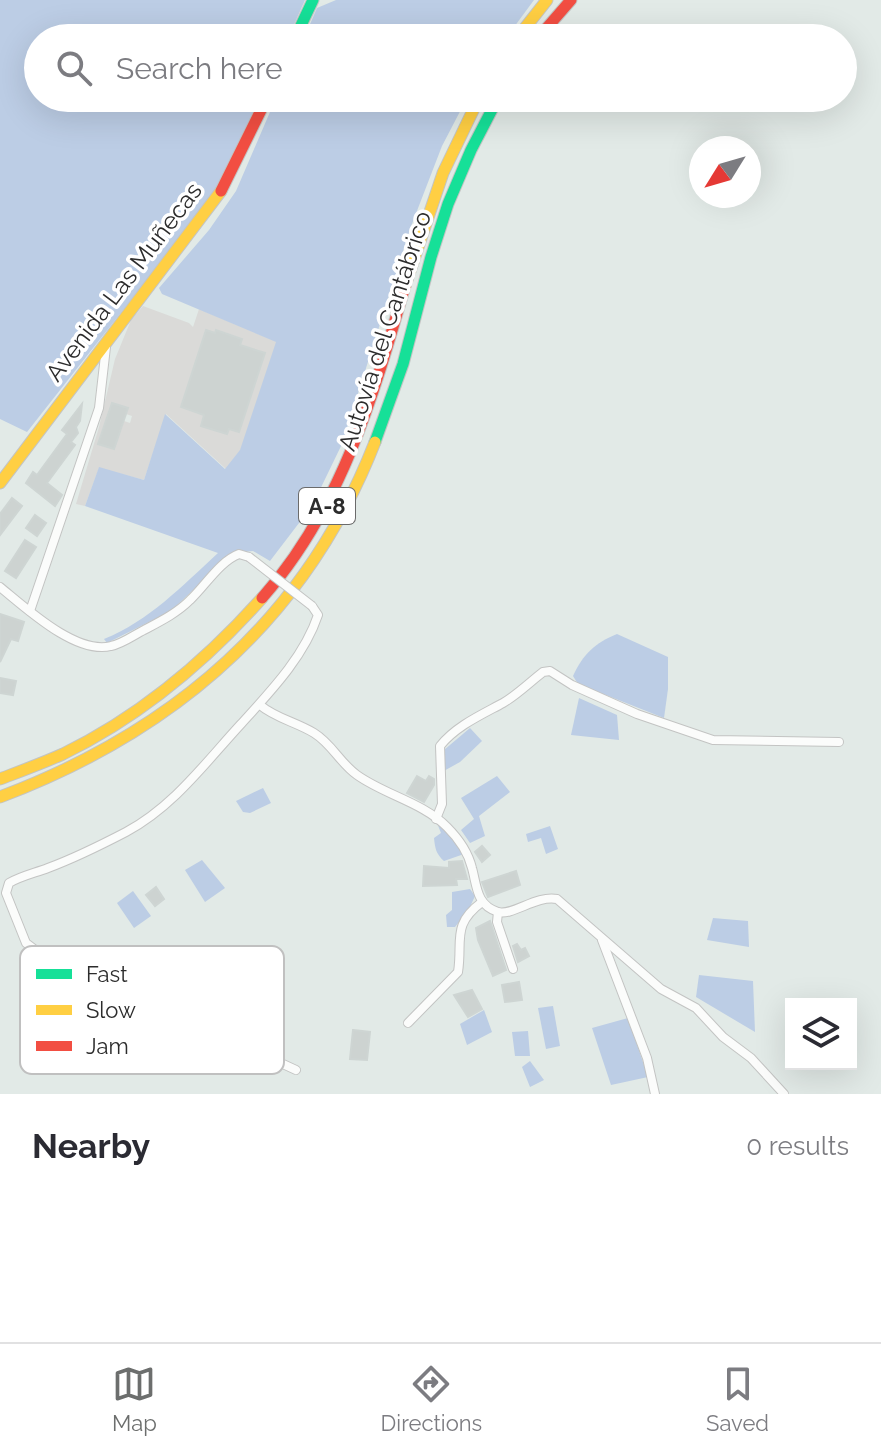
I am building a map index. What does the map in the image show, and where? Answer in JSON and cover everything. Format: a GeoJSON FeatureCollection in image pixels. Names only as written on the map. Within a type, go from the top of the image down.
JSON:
{"type":"FeatureCollection","features":[{"type":"Feature","properties":{"kind":"main road"},"geometry":{"type":"LineString","coordinates":[[302,24],[313,0]]}},
{"type":"Feature","properties":{"kind":"main road"},"geometry":{"type":"LineString","coordinates":[[528,24],[547,0]]}},
{"type":"Feature","properties":{"kind":"main road"},"geometry":{"type":"LineString","coordinates":[[550,24],[571,0]]}},
{"type":"Feature","properties":{"kind":"main road","name":"Avenida Las Muñecas"},"geometry":{"type":"LineString","coordinates":[[0,483],[214,203],[260,112]]}},
{"type":"Feature","properties":{"kind":"main road","name":"Autovía del Cantábrico"},"geometry":{"type":"LineString","coordinates":[[0,779],[102,734],[154,700],[222,643],[250,615],[288,567],[321,518],[345,471],[367,415],[436,193],[453,147],[472,112]]}},
{"type":"Feature","properties":{"kind":"main road","name":"Autovía del Cantábrico"},"geometry":{"type":"LineString","coordinates":[[0,797],[66,772],[112,747],[182,701],[259,628],[308,570],[334,530],[370,456],[404,361],[441,225],[468,152],[490,112]]}},
{"type":"Feature","properties":{"kind":"street"},"geometry":{"type":"LineString","coordinates":[[30,611],[99,408],[106,345]]}},
{"type":"Feature","properties":{"kind":"street"},"geometry":{"type":"LineString","coordinates":[[0,587],[41,621],[72,638],[94,647],[111,646],[174,614],[208,583],[231,556],[239,554],[249,557],[312,606],[318,615],[314,627],[282,677],[260,705],[197,775],[156,811],[127,831],[9,883],[6,893],[30,946]]}},
{"type":"Feature","properties":{"kind":"street"},"geometry":{"type":"LineString","coordinates":[[436,819],[442,804],[440,746],[445,739],[503,703],[543,672],[550,671],[572,685],[637,714],[713,740],[839,742]]}},
{"type":"Feature","properties":{"kind":"street"},"geometry":{"type":"LineString","coordinates":[[260,705],[269,713],[316,734],[359,777],[436,819],[463,846],[473,869],[474,887],[482,902],[498,912],[506,913],[532,901],[557,899],[661,989],[696,1008],[723,1037],[751,1058],[784,1094]]}},
{"type":"Feature","properties":{"kind":"street"},"geometry":{"type":"LineString","coordinates":[[408,1023],[458,972],[459,930],[482,902]]}},
{"type":"Feature","properties":{"kind":"street"},"geometry":{"type":"LineString","coordinates":[[498,912],[497,922],[513,969]]}},
{"type":"Feature","properties":{"kind":"street"},"geometry":{"type":"LineString","coordinates":[[601,939],[647,1058],[655,1094]]}},
{"type":"Feature","properties":{"kind":"street"},"geometry":{"type":"LineString","coordinates":[[284,1064],[296,1070]]}},
{"type":"Feature","properties":{"kind":"shaded area"},"geometry":{"type":"Polygon","coordinates":[[[0,0],[305,0],[294,24],[24,24],[24,112],[254,112],[219,188],[27,432],[0,419],[0,0]]]}},
{"type":"Feature","properties":{"kind":"shaded area"},"geometry":{"type":"Polygon","coordinates":[[[336,0],[534,0],[516,24],[310,24],[317,8],[336,0]]]}},
{"type":"Feature","properties":{"kind":"shaded area"},"geometry":{"type":"Polygon","coordinates":[[[270,112],[460,112],[442,146],[410,229],[342,444],[312,506],[270,561],[253,551],[232,553],[171,611],[107,643],[104,639],[150,613],[218,553],[85,506],[99,467],[144,480],[165,414],[225,469],[240,450],[276,342],[162,294],[159,288],[209,230],[236,191],[270,112]]]}},
{"type":"Feature","properties":{"kind":"shaded area"},"geometry":{"type":"Polygon","coordinates":[[[143,306],[193,327],[199,309],[277,342],[242,448],[226,469],[166,414],[144,480],[99,468],[85,506],[76,504],[115,359],[131,320],[143,306]],[[112,403],[98,443],[114,449],[124,421],[130,423],[132,416],[126,414],[128,408],[112,403]]]}},
{"type":"Feature","properties":{"kind":"shaded area"},"geometry":{"type":"Polygon","coordinates":[[[617,634],[668,657],[664,718],[578,684],[573,676],[590,650],[617,634]]]}},
{"type":"Feature","properties":{"kind":"shaded area"},"geometry":{"type":"Polygon","coordinates":[[[579,698],[617,715],[619,740],[571,735],[579,698]]]}},
{"type":"Feature","properties":{"kind":"shaded area"},"geometry":{"type":"Polygon","coordinates":[[[470,728],[482,741],[460,762],[442,772],[444,750],[470,728]]]}},
{"type":"Feature","properties":{"kind":"shaded area"},"geometry":{"type":"Polygon","coordinates":[[[497,776],[510,792],[479,816],[485,836],[470,843],[461,830],[474,819],[461,798],[497,776]]]}},
{"type":"Feature","properties":{"kind":"shaded area"},"geometry":{"type":"Polygon","coordinates":[[[263,788],[271,803],[250,813],[243,812],[236,801],[263,788]]]}},
{"type":"Feature","properties":{"kind":"shaded area"},"geometry":{"type":"Polygon","coordinates":[[[437,823],[444,827],[464,854],[444,861],[441,858],[434,842],[434,838],[441,833],[437,823]]]}},
{"type":"Feature","properties":{"kind":"shaded area"},"geometry":{"type":"Polygon","coordinates":[[[550,826],[558,849],[546,854],[541,838],[528,842],[526,834],[550,826]]]}},
{"type":"Feature","properties":{"kind":"shaded area"},"geometry":{"type":"Polygon","coordinates":[[[202,860],[225,888],[205,902],[185,870],[202,860]]]}},
{"type":"Feature","properties":{"kind":"shaded area"},"geometry":{"type":"Polygon","coordinates":[[[470,889],[475,896],[469,909],[455,927],[447,927],[446,915],[452,910],[452,892],[470,889]]]}},
{"type":"Feature","properties":{"kind":"shaded area"},"geometry":{"type":"Polygon","coordinates":[[[133,891],[151,916],[134,928],[117,903],[133,891]]]}},
{"type":"Feature","properties":{"kind":"shaded area"},"geometry":{"type":"Polygon","coordinates":[[[713,918],[748,921],[749,947],[707,940],[713,918]]]}},
{"type":"Feature","properties":{"kind":"shaded area"},"geometry":{"type":"Polygon","coordinates":[[[699,975],[753,981],[755,1032],[696,997],[699,975]]]}},
{"type":"Feature","properties":{"kind":"shaded area"},"geometry":{"type":"Polygon","coordinates":[[[553,1006],[560,1046],[546,1049],[538,1008],[553,1006]]]}},
{"type":"Feature","properties":{"kind":"shaded area"},"geometry":{"type":"Polygon","coordinates":[[[484,1010],[492,1032],[467,1045],[460,1024],[484,1010]]]}},
{"type":"Feature","properties":{"kind":"shaded area"},"geometry":{"type":"Polygon","coordinates":[[[628,1018],[648,1077],[611,1085],[592,1028],[628,1018]]]}},
{"type":"Feature","properties":{"kind":"shaded area"},"geometry":{"type":"Polygon","coordinates":[[[528,1031],[530,1056],[515,1056],[512,1032],[528,1031]]]}},
{"type":"Feature","properties":{"kind":"shaded area"},"geometry":{"type":"Polygon","coordinates":[[[530,1061],[544,1080],[530,1087],[522,1067],[530,1061]]]}},
{"type":"Feature","properties":{"kind":"building"},"geometry":{"type":"Polygon","coordinates":[[[206,330],[215,333],[216,330],[242,339],[240,345],[265,353],[239,432],[229,429],[227,434],[201,426],[204,415],[181,407],[206,330]]]}},
{"type":"Feature","properties":{"kind":"building"},"geometry":{"type":"Polygon","coordinates":[[[112,403],[128,408],[114,449],[98,444],[112,403]]]}},
{"type":"Feature","properties":{"kind":"building"},"geometry":{"type":"Polygon","coordinates":[[[82,404],[76,427],[78,433],[71,442],[75,445],[47,483],[62,495],[55,506],[26,483],[33,472],[37,475],[67,434],[62,430],[82,404]]]}},
{"type":"Feature","properties":{"kind":"building"},"geometry":{"type":"Polygon","coordinates":[[[12,498],[22,506],[0,535],[0,514],[12,498]]]}},
{"type":"Feature","properties":{"kind":"building"},"geometry":{"type":"Polygon","coordinates":[[[35,515],[46,523],[37,536],[26,528],[35,515]]]}},
{"type":"Feature","properties":{"kind":"building"},"geometry":{"type":"Polygon","coordinates":[[[25,540],[36,547],[16,578],[5,571],[25,540]]]}},
{"type":"Feature","properties":{"kind":"building"},"geometry":{"type":"Polygon","coordinates":[[[0,614],[24,622],[18,641],[11,639],[0,662],[0,614]]]}},
{"type":"Feature","properties":{"kind":"building"},"geometry":{"type":"Polygon","coordinates":[[[0,678],[16,681],[13,695],[0,693],[0,678]]]}},
{"type":"Feature","properties":{"kind":"building"},"geometry":{"type":"Polygon","coordinates":[[[417,776],[426,781],[429,776],[434,779],[424,802],[407,793],[417,776]]]}},
{"type":"Feature","properties":{"kind":"building"},"geometry":{"type":"Polygon","coordinates":[[[482,846],[490,855],[482,862],[475,852],[482,846]]]}},
{"type":"Feature","properties":{"kind":"building"},"geometry":{"type":"Polygon","coordinates":[[[462,861],[467,879],[456,879],[457,885],[423,886],[424,866],[449,868],[449,862],[462,861]]]}},
{"type":"Feature","properties":{"kind":"building"},"geometry":{"type":"Polygon","coordinates":[[[516,871],[520,885],[488,897],[482,882],[516,871]]]}},
{"type":"Feature","properties":{"kind":"building"},"geometry":{"type":"Polygon","coordinates":[[[156,887],[164,899],[155,906],[146,895],[156,887]]]}},
{"type":"Feature","properties":{"kind":"building"},"geometry":{"type":"Polygon","coordinates":[[[490,921],[506,970],[493,976],[476,928],[490,921]]]}},
{"type":"Feature","properties":{"kind":"building"},"geometry":{"type":"Polygon","coordinates":[[[517,944],[521,950],[525,948],[529,956],[518,962],[513,946],[517,944]]]}},
{"type":"Feature","properties":{"kind":"building"},"geometry":{"type":"Polygon","coordinates":[[[519,982],[522,1000],[505,1002],[502,985],[519,982]]]}},
{"type":"Feature","properties":{"kind":"building"},"geometry":{"type":"Polygon","coordinates":[[[472,990],[482,1009],[468,1017],[454,995],[472,990]]]}},
{"type":"Feature","properties":{"kind":"building"},"geometry":{"type":"Polygon","coordinates":[[[353,1030],[370,1032],[367,1060],[350,1059],[353,1030]]]}},
{"type":"Feature","properties":{"kind":"traffic: fast"},"geometry":{"type":"LineString","coordinates":[[302,24],[313,0]]}},
{"type":"Feature","properties":{"kind":"traffic: fast"},"geometry":{"type":"LineString","coordinates":[[375,442],[403,364],[448,204],[491,112]]}},
{"type":"Feature","properties":{"kind":"traffic: slow"},"geometry":{"type":"LineString","coordinates":[[528,24],[547,0]]}},
{"type":"Feature","properties":{"kind":"traffic: slow"},"geometry":{"type":"LineString","coordinates":[[405,286],[443,173],[472,112]]}},
{"type":"Feature","properties":{"kind":"traffic: slow"},"geometry":{"type":"LineString","coordinates":[[0,483],[221,191]]}},
{"type":"Feature","properties":{"kind":"traffic: slow"},"geometry":{"type":"LineString","coordinates":[[0,797],[64,770],[123,739],[177,702],[227,661],[272,615],[312,563],[346,505],[375,442]]}},
{"type":"Feature","properties":{"kind":"traffic: slow"},"geometry":{"type":"LineString","coordinates":[[0,779],[63,754],[119,723],[195,665],[262,598]]}},
{"type":"Feature","properties":{"kind":"traffic: jam"},"geometry":{"type":"LineString","coordinates":[[550,24],[571,0]]}},
{"type":"Feature","properties":{"kind":"traffic: jam"},"geometry":{"type":"LineString","coordinates":[[221,191],[260,112]]}},
{"type":"Feature","properties":{"kind":"traffic: jam"},"geometry":{"type":"LineString","coordinates":[[262,598],[290,564],[334,489],[367,410],[405,286]]}}]}
